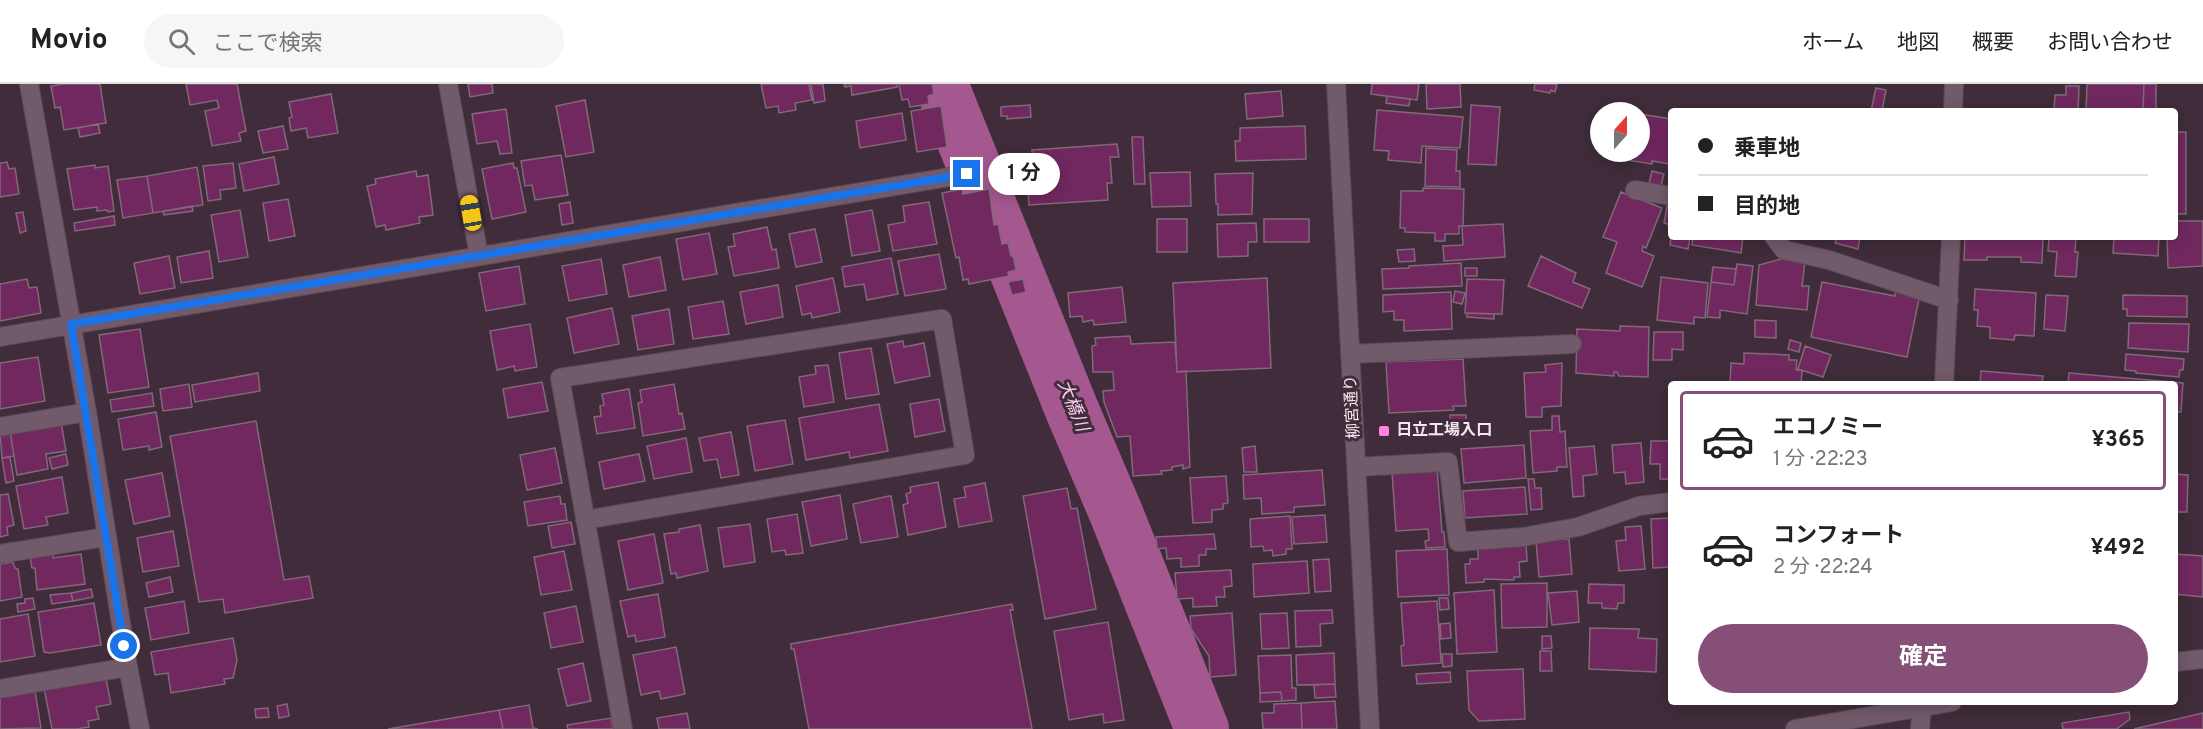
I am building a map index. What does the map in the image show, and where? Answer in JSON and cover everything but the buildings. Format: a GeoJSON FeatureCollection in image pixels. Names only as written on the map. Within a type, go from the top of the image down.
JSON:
{"type":"FeatureCollection","features":[{"type":"Feature","properties":{"kind":"street"},"geometry":{"type":"LineString","coordinates":[[29,84],[87,412],[128,667],[141,729]]}},
{"type":"Feature","properties":{"kind":"street"},"geometry":{"type":"LineString","coordinates":[[448,84],[479,256]]}},
{"type":"Feature","properties":{"kind":"street","name":"柳宮通り"},"geometry":{"type":"LineString","coordinates":[[1336,84],[1370,729]]}},
{"type":"Feature","properties":{"kind":"street"},"geometry":{"type":"LineString","coordinates":[[1953,108],[1954,84]]}},
{"type":"Feature","properties":{"kind":"street"},"geometry":{"type":"LineString","coordinates":[[0,337],[967,174]]}},
{"type":"Feature","properties":{"kind":"street"},"geometry":{"type":"LineString","coordinates":[[1635,190],[1668,196]]}},
{"type":"Feature","properties":{"kind":"street"},"geometry":{"type":"LineString","coordinates":[[1776,240],[1784,250],[1829,260],[1949,300]]}},
{"type":"Feature","properties":{"kind":"street"},"geometry":{"type":"LineString","coordinates":[[1944,381],[1951,240]]}},
{"type":"Feature","properties":{"kind":"street"},"geometry":{"type":"LineString","coordinates":[[585,520],[965,455],[942,319],[560,378],[585,520],[623,729]]}},
{"type":"Feature","properties":{"kind":"street"},"geometry":{"type":"LineString","coordinates":[[1350,354],[1572,344]]}},
{"type":"Feature","properties":{"kind":"street"},"geometry":{"type":"LineString","coordinates":[[0,427],[87,412]]}},
{"type":"Feature","properties":{"kind":"street"},"geometry":{"type":"LineString","coordinates":[[1356,467],[1448,462],[1458,542],[1523,537],[1578,526],[1639,506],[1668,502]]}},
{"type":"Feature","properties":{"kind":"street"},"geometry":{"type":"LineString","coordinates":[[0,554],[106,537]]}},
{"type":"Feature","properties":{"kind":"street"},"geometry":{"type":"LineString","coordinates":[[2178,662],[2203,658]]}},
{"type":"Feature","properties":{"kind":"street"},"geometry":{"type":"LineString","coordinates":[[0,689],[128,667]]}},
{"type":"Feature","properties":{"kind":"street"},"geometry":{"type":"LineString","coordinates":[[1795,729],[1922,705],[1920,729]]}},
{"type":"Feature","properties":{"kind":"waterway","name":"大橋川"},"geometry":{"type":"LineString","coordinates":[[941,84],[1202,729]]}},
{"type":"Feature","properties":{"kind":"place","name":"日立工場入口"},"geometry":{"type":"Point","coordinates":[1384,431]}},
{"type":"Feature","properties":{"kind":"route"},"geometry":{"type":"LineString","coordinates":[[124,646],[71,324],[967,174]]}}]}
